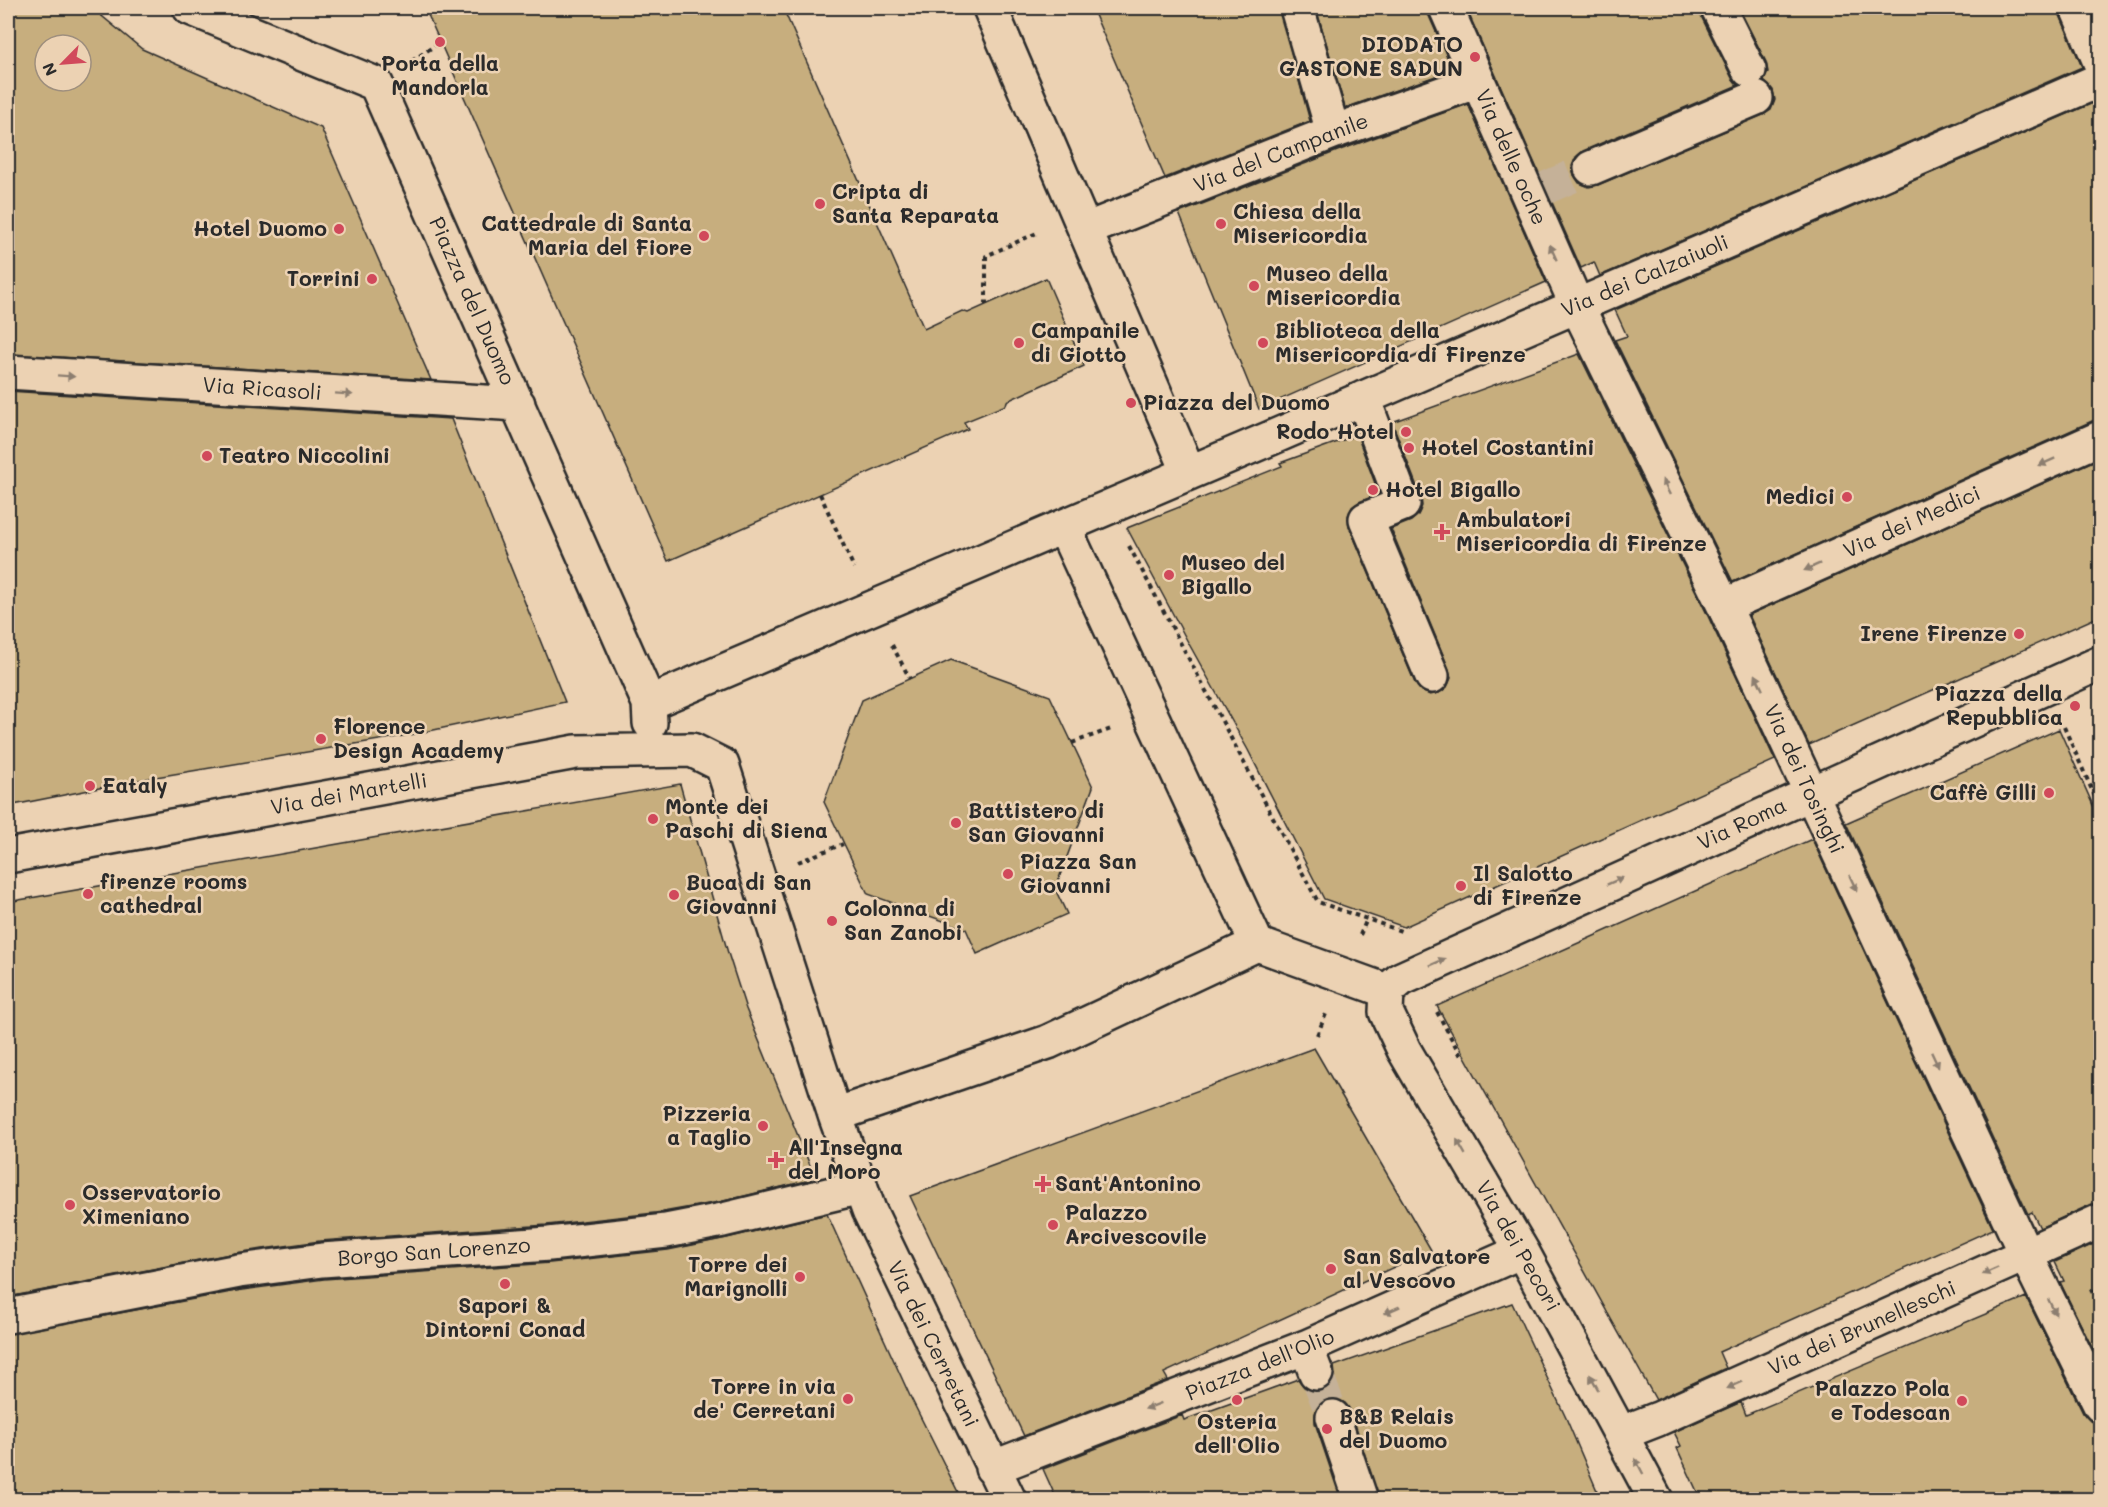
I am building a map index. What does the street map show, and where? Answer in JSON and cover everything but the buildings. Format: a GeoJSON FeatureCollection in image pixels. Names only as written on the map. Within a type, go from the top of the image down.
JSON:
{"type":"FeatureCollection","features":[{"type":"Feature","properties":{"kind":"street","name":"Piazza del Duomo"},"geometry":{"type":"LineString","coordinates":[[190,8],[376,84],[649,703],[651,751]]}},
{"type":"Feature","properties":{"kind":"street"},"geometry":{"type":"LineString","coordinates":[[649,703],[1070,539],[1109,507],[1189,473],[990,8]]}},
{"type":"Feature","properties":{"kind":"street"},"geometry":{"type":"LineString","coordinates":[[1297,8],[1333,132]]}},
{"type":"Feature","properties":{"kind":"street","name":"Via delle oche"},"geometry":{"type":"LineString","coordinates":[[1446,8],[1478,81],[1534,193],[1577,306]]}},
{"type":"Feature","properties":{"kind":"street"},"geometry":{"type":"LineString","coordinates":[[1591,168],[1753,84],[1718,8]]}},
{"type":"Feature","properties":{"kind":"street"},"geometry":{"type":"LineString","coordinates":[[2077,8],[2100,62]]}},
{"type":"Feature","properties":{"kind":"street","name":"Via dei Calzaiuoli"},"geometry":{"type":"LineString","coordinates":[[1189,473],[2100,80]]}},
{"type":"Feature","properties":{"kind":"street","name":"Via del Campanile"},"geometry":{"type":"LineString","coordinates":[[1082,222],[1478,81]]}},
{"type":"Feature","properties":{"kind":"street","name":"Via dei Tosinghi"},"geometry":{"type":"LineString","coordinates":[[1577,306],[1724,606],[2026,1255],[2100,1405]]}},
{"type":"Feature","properties":{"kind":"street","name":"Via Ricasoli"},"geometry":{"type":"LineString","coordinates":[[8,372],[518,404]]}},
{"type":"Feature","properties":{"kind":"street"},"geometry":{"type":"LineString","coordinates":[[1363,398],[1404,504],[1366,519],[1432,676]]}},
{"type":"Feature","properties":{"kind":"street","name":"Via dei Medici"},"geometry":{"type":"LineString","coordinates":[[1724,606],[2100,438]]}},
{"type":"Feature","properties":{"kind":"street"},"geometry":{"type":"LineString","coordinates":[[1070,539],[1257,944]]}},
{"type":"Feature","properties":{"kind":"street","name":"Via Roma"},"geometry":{"type":"LineString","coordinates":[[1387,991],[1401,979],[1810,792],[2100,663]]}},
{"type":"Feature","properties":{"kind":"street","name":"Via dei Martelli"},"geometry":{"type":"LineString","coordinates":[[8,856],[576,752],[692,750],[722,765],[835,1115]]}},
{"type":"Feature","properties":{"kind":"street"},"geometry":{"type":"LineString","coordinates":[[861,1187],[835,1115],[1048,1042],[1257,944],[1387,991]]}},
{"type":"Feature","properties":{"kind":"street","name":"Via dei Pecori"},"geometry":{"type":"LineString","coordinates":[[1387,991],[1386,1012],[1404,1050],[1522,1251],[1622,1433],[1656,1500]]}},
{"type":"Feature","properties":{"kind":"street","name":"Borgo San Lorenzo"},"geometry":{"type":"LineString","coordinates":[[8,1316],[239,1270],[322,1260],[549,1244],[666,1231],[723,1220],[861,1187]]}},
{"type":"Feature","properties":{"kind":"street","name":"Via dei Cerretani"},"geometry":{"type":"LineString","coordinates":[[861,1187],[869,1210],[1009,1500]]}},
{"type":"Feature","properties":{"kind":"street","name":"Via dei Brunelleschi"},"geometry":{"type":"LineString","coordinates":[[1622,1433],[2100,1221]]}},
{"type":"Feature","properties":{"kind":"street","name":"Piazza dell'Olio"},"geometry":{"type":"LineString","coordinates":[[992,1468],[1311,1360],[1522,1251]]}},
{"type":"Feature","properties":{"kind":"street"},"geometry":{"type":"LineString","coordinates":[[1333,1417],[1361,1500]]}},
{"type":"Feature","properties":{"kind":"path"},"geometry":{"type":"LineString","coordinates":[[986,305],[986,256],[1082,222]]}},
{"type":"Feature","properties":{"kind":"path"},"geometry":{"type":"LineString","coordinates":[[820,494],[854,570]]}},
{"type":"Feature","properties":{"kind":"path"},"geometry":{"type":"LineString","coordinates":[[1109,507],[1318,902],[1408,933]]}},
{"type":"Feature","properties":{"kind":"path"},"geometry":{"type":"LineString","coordinates":[[2061,721],[2100,808]]}},
{"type":"Feature","properties":{"kind":"tunnel"},"geometry":{"type":"LineString","coordinates":[[1541,190],[1591,168]]}},
{"type":"Feature","properties":{"kind":"tunnel"},"geometry":{"type":"LineString","coordinates":[[1316,1373],[1333,1417]]}},
{"type":"Feature","properties":{"kind":"place","name":"Porta della Mandorla"},"geometry":{"type":"Point","coordinates":[440,42]}},
{"type":"Feature","properties":{"kind":"place","name":"DIODATO GASTONE SADUN"},"geometry":{"type":"Point","coordinates":[1475,57]}},
{"type":"Feature","properties":{"kind":"place","name":"Cripta di Santa Reparata"},"geometry":{"type":"Point","coordinates":[820,204]}},
{"type":"Feature","properties":{"kind":"place","name":"Chiesa della Misericordia"},"geometry":{"type":"Point","coordinates":[1221,224]}},
{"type":"Feature","properties":{"kind":"place","name":"Hotel Duomo"},"geometry":{"type":"Point","coordinates":[339,229]}},
{"type":"Feature","properties":{"kind":"place","name":"Cattedrale di Santa Maria del Fiore"},"geometry":{"type":"Point","coordinates":[704,236]}},
{"type":"Feature","properties":{"kind":"place","name":"Torrini"},"geometry":{"type":"Point","coordinates":[372,279]}},
{"type":"Feature","properties":{"kind":"place","name":"Museo della Misericordia"},"geometry":{"type":"Point","coordinates":[1254,286]}},
{"type":"Feature","properties":{"kind":"place","name":"Campanile di Giotto"},"geometry":{"type":"Point","coordinates":[1019,343]}},
{"type":"Feature","properties":{"kind":"place","name":"Biblioteca della Misericordia di Firenze"},"geometry":{"type":"Point","coordinates":[1263,343]}},
{"type":"Feature","properties":{"kind":"place","name":"Piazza del Duomo"},"geometry":{"type":"Point","coordinates":[1131,403]}},
{"type":"Feature","properties":{"kind":"place","name":"Rodo Hotel"},"geometry":{"type":"Point","coordinates":[1406,432]}},
{"type":"Feature","properties":{"kind":"place","name":"Hotel Costantini"},"geometry":{"type":"Point","coordinates":[1409,448]}},
{"type":"Feature","properties":{"kind":"place","name":"Teatro Niccolini"},"geometry":{"type":"Point","coordinates":[207,456]}},
{"type":"Feature","properties":{"kind":"place","name":"Hotel Bigallo"},"geometry":{"type":"Point","coordinates":[1373,490]}},
{"type":"Feature","properties":{"kind":"place","name":"Medici"},"geometry":{"type":"Point","coordinates":[1847,497]}},
{"type":"Feature","properties":{"kind":"place","name":"Ambulatori Misericordia di Firenze"},"geometry":{"type":"Point","coordinates":[1442,532]}},
{"type":"Feature","properties":{"kind":"place","name":"Museo del Bigallo"},"geometry":{"type":"Point","coordinates":[1169,575]}},
{"type":"Feature","properties":{"kind":"place","name":"Irene Firenze"},"geometry":{"type":"Point","coordinates":[2019,634]}},
{"type":"Feature","properties":{"kind":"place","name":"Piazza della Repubblica"},"geometry":{"type":"Point","coordinates":[2075,706]}},
{"type":"Feature","properties":{"kind":"place","name":"Florence Design Academy"},"geometry":{"type":"Point","coordinates":[321,739]}},
{"type":"Feature","properties":{"kind":"place","name":"Eataly"},"geometry":{"type":"Point","coordinates":[90,786]}},
{"type":"Feature","properties":{"kind":"place","name":"Caffè Gilli"},"geometry":{"type":"Point","coordinates":[2049,793]}},
{"type":"Feature","properties":{"kind":"place","name":"Monte dei Paschi di Siena"},"geometry":{"type":"Point","coordinates":[653,819]}},
{"type":"Feature","properties":{"kind":"place","name":"Battistero di San Giovanni"},"geometry":{"type":"Point","coordinates":[956,823]}},
{"type":"Feature","properties":{"kind":"place","name":"Piazza San Giovanni"},"geometry":{"type":"Point","coordinates":[1008,874]}},
{"type":"Feature","properties":{"kind":"place","name":"Il Salotto di Firenze"},"geometry":{"type":"Point","coordinates":[1461,886]}},
{"type":"Feature","properties":{"kind":"place","name":"firenze rooms cathedral"},"geometry":{"type":"Point","coordinates":[88,894]}},
{"type":"Feature","properties":{"kind":"place","name":"Buca di San Giovanni"},"geometry":{"type":"Point","coordinates":[674,895]}},
{"type":"Feature","properties":{"kind":"place","name":"Colonna di San Zanobi"},"geometry":{"type":"Point","coordinates":[832,921]}},
{"type":"Feature","properties":{"kind":"place","name":"Pizzeria a Taglio"},"geometry":{"type":"Point","coordinates":[763,1126]}},
{"type":"Feature","properties":{"kind":"place","name":"All'Insegna del Moro"},"geometry":{"type":"Point","coordinates":[776,1160]}},
{"type":"Feature","properties":{"kind":"place","name":"Sant'Antonino"},"geometry":{"type":"Point","coordinates":[1043,1184]}},
{"type":"Feature","properties":{"kind":"place","name":"Osservatorio Ximeniano"},"geometry":{"type":"Point","coordinates":[70,1205]}},
{"type":"Feature","properties":{"kind":"place","name":"Palazzo Arcivescovile"},"geometry":{"type":"Point","coordinates":[1053,1225]}},
{"type":"Feature","properties":{"kind":"place","name":"San Salvatore al Vescovo"},"geometry":{"type":"Point","coordinates":[1331,1269]}},
{"type":"Feature","properties":{"kind":"place","name":"Torre dei Marignolli"},"geometry":{"type":"Point","coordinates":[800,1277]}},
{"type":"Feature","properties":{"kind":"place","name":"Sapori & Dintorni Conad"},"geometry":{"type":"Point","coordinates":[505,1284]}},
{"type":"Feature","properties":{"kind":"place","name":"Torre in via de' Cerretani"},"geometry":{"type":"Point","coordinates":[848,1399]}},
{"type":"Feature","properties":{"kind":"place","name":"Osteria dell'Olio"},"geometry":{"type":"Point","coordinates":[1237,1400]}},
{"type":"Feature","properties":{"kind":"place","name":"Palazzo Pola e Todescan"},"geometry":{"type":"Point","coordinates":[1962,1401]}},
{"type":"Feature","properties":{"kind":"place","name":"B&B Relais del Duomo"},"geometry":{"type":"Point","coordinates":[1327,1429]}}]}
